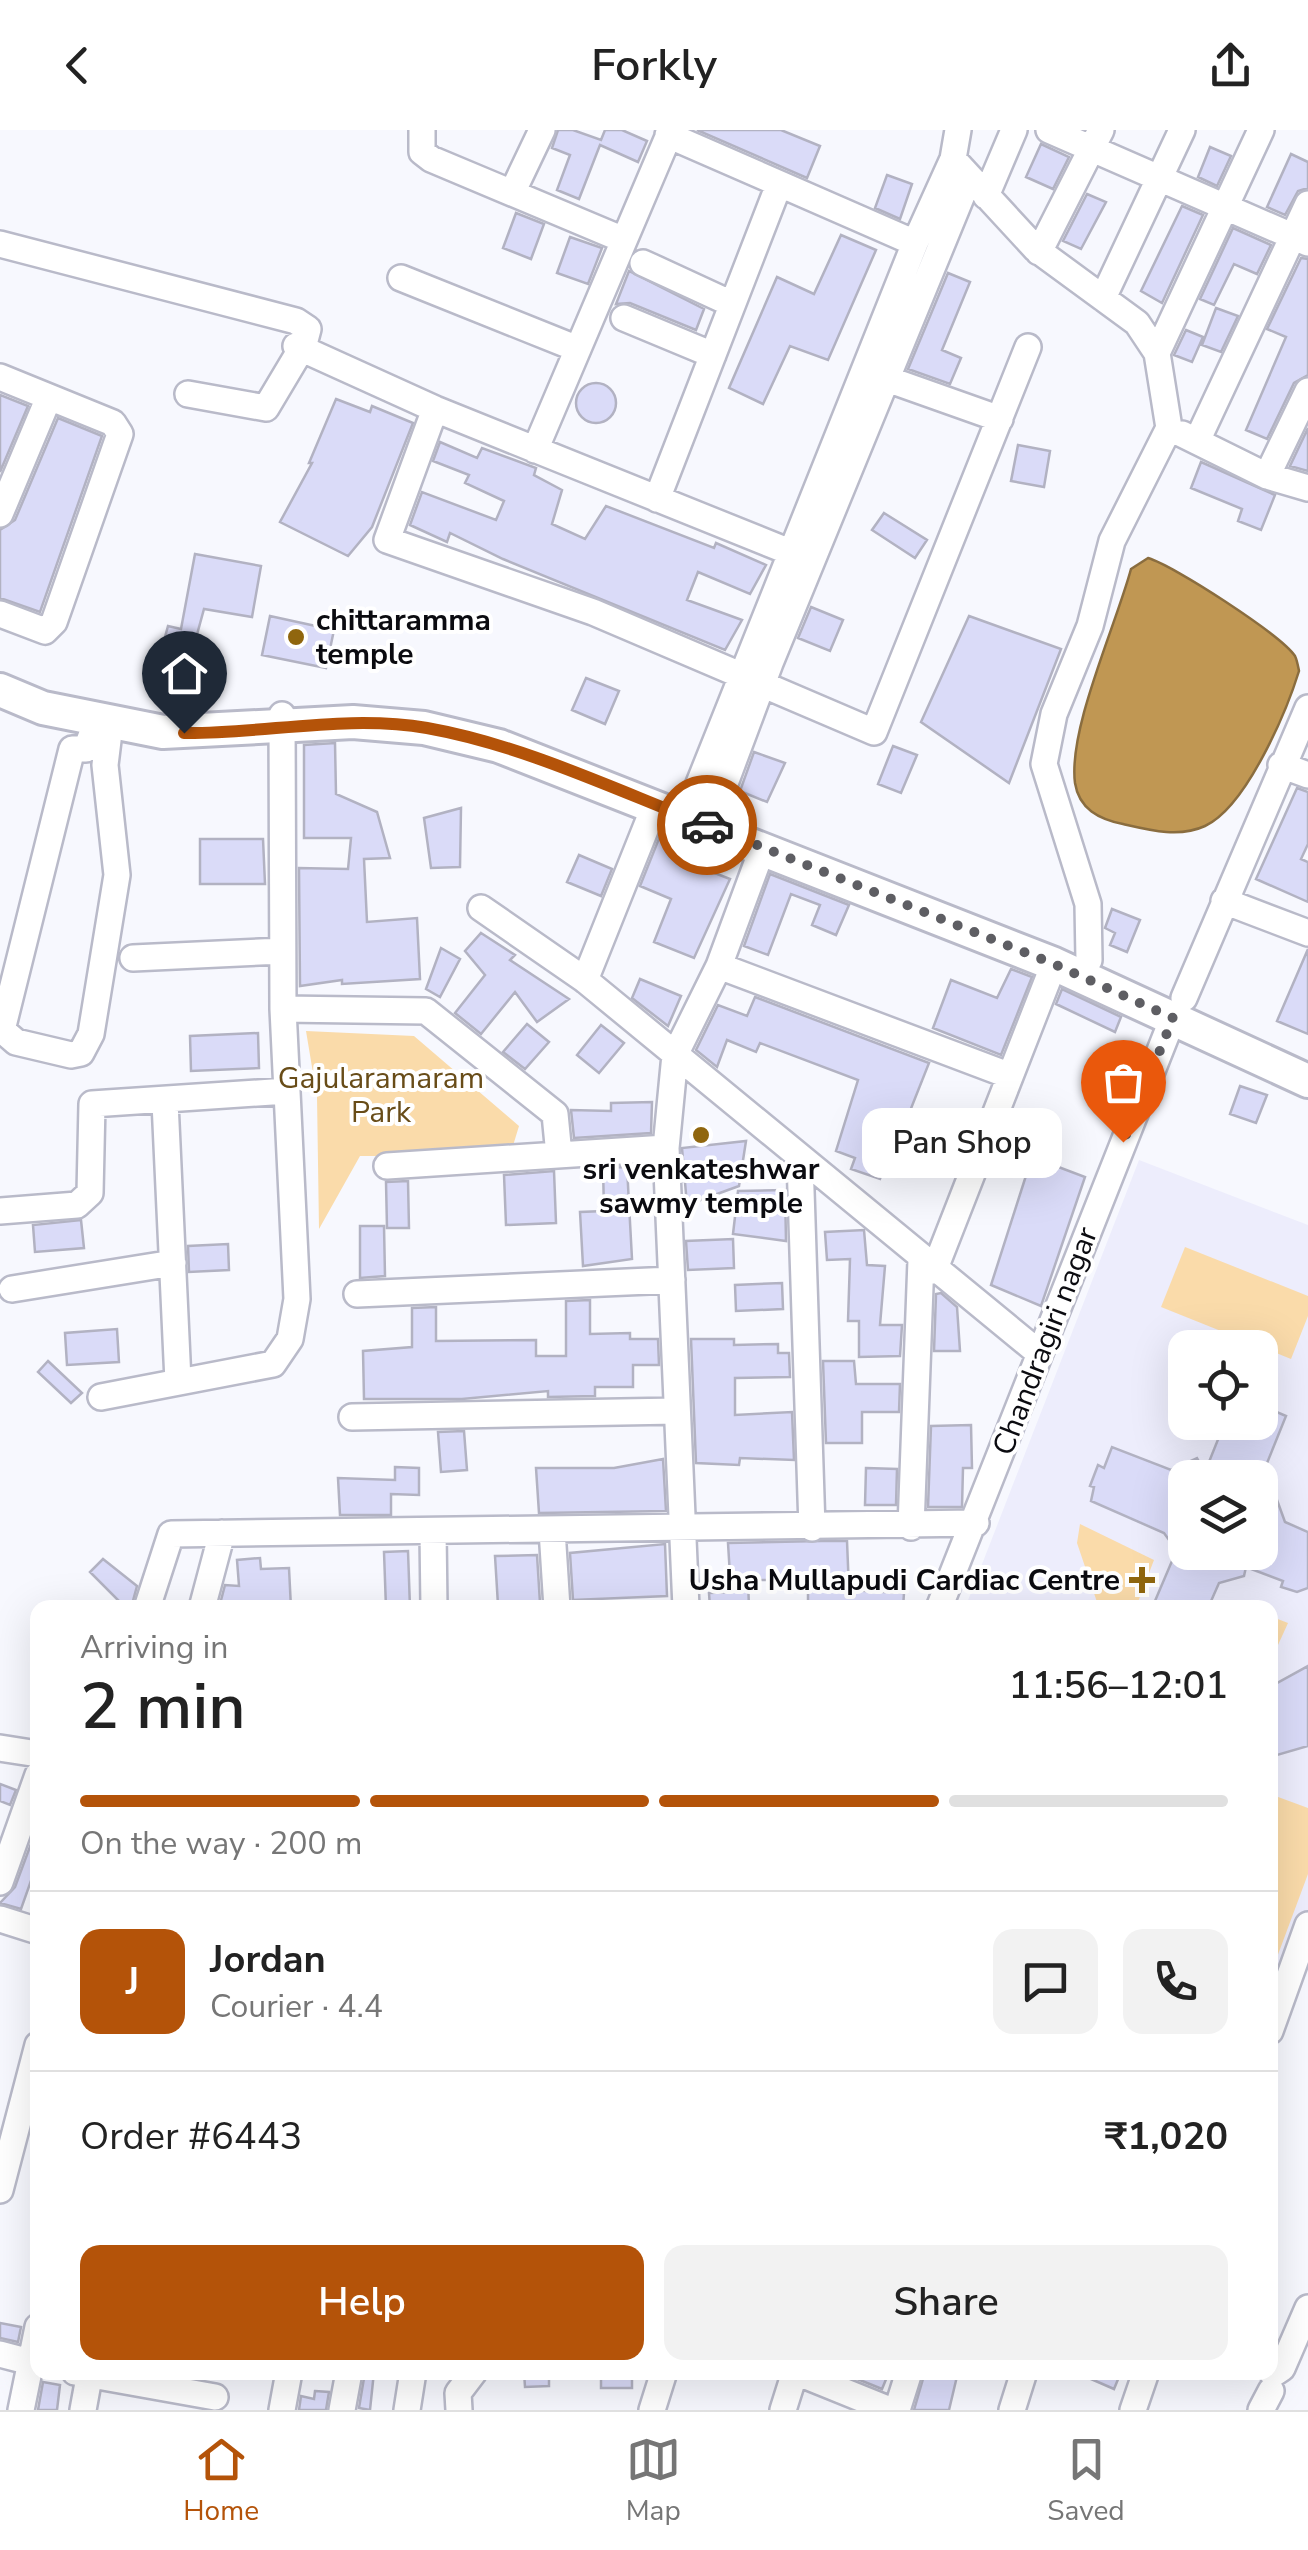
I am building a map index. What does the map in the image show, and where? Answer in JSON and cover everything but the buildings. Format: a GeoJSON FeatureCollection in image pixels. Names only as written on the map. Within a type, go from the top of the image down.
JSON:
{"type":"FeatureCollection","features":[{"type":"Feature","properties":{"kind":"main road"},"geometry":{"type":"LineString","coordinates":[[0,677],[92,706],[165,719],[353,722],[424,728],[499,746],[1054,964],[1308,1056]]}},
{"type":"Feature","properties":{"kind":"main road"},"geometry":{"type":"LineString","coordinates":[[0,690],[100,735],[281,722],[366,709],[440,713],[533,740],[1089,960],[1308,1081]]}},
{"type":"Feature","properties":{"kind":"street"},"geometry":{"type":"LineString","coordinates":[[422,130],[422,152],[431,160],[624,240]]}},
{"type":"Feature","properties":{"kind":"street"},"geometry":{"type":"LineString","coordinates":[[512,192],[542,130]]}},
{"type":"Feature","properties":{"kind":"street"},"geometry":{"type":"LineString","coordinates":[[958,130],[970,178],[1039,252],[1137,323],[1157,353],[1169,428],[1112,541],[1090,626],[1054,714],[1044,764],[1088,904],[1089,960]]}},
{"type":"Feature","properties":{"kind":"street"},"geometry":{"type":"LineString","coordinates":[[703,806],[875,375],[915,243],[1014,130]]}},
{"type":"Feature","properties":{"kind":"street"},"geometry":{"type":"LineString","coordinates":[[1049,130],[1097,140],[1160,179],[1300,240]]}},
{"type":"Feature","properties":{"kind":"street"},"geometry":{"type":"LineString","coordinates":[[1103,298],[1182,130]]}},
{"type":"Feature","properties":{"kind":"street"},"geometry":{"type":"LineString","coordinates":[[1157,353],[1261,130]]}},
{"type":"Feature","properties":{"kind":"street"},"geometry":{"type":"LineString","coordinates":[[535,450],[669,132],[778,187],[915,243]]}},
{"type":"Feature","properties":{"kind":"street"},"geometry":{"type":"LineString","coordinates":[[1039,252],[1097,140]]}},
{"type":"Feature","properties":{"kind":"street"},"geometry":{"type":"LineString","coordinates":[[752,681],[790,552],[970,178]]}},
{"type":"Feature","properties":{"kind":"street"},"geometry":{"type":"LineString","coordinates":[[657,499],[778,187]]}},
{"type":"Feature","properties":{"kind":"street"},"geometry":{"type":"LineString","coordinates":[[1196,441],[1300,240],[1308,204]]}},
{"type":"Feature","properties":{"kind":"street"},"geometry":{"type":"LineString","coordinates":[[0,244],[296,321],[308,329],[302,353],[266,408],[188,394]]}},
{"type":"Feature","properties":{"kind":"street"},"geometry":{"type":"LineString","coordinates":[[643,264],[732,304]]}},
{"type":"Feature","properties":{"kind":"street"},"geometry":{"type":"LineString","coordinates":[[401,278],[578,349]]}},
{"type":"Feature","properties":{"kind":"street"},"geometry":{"type":"LineString","coordinates":[[624,318],[713,355]]}},
{"type":"Feature","properties":{"kind":"street"},"geometry":{"type":"LineString","coordinates":[[434,409],[387,540],[593,612],[874,732],[1028,347]]}},
{"type":"Feature","properties":{"kind":"street"},"geometry":{"type":"LineString","coordinates":[[302,353],[790,552]]}},
{"type":"Feature","properties":{"kind":"street"},"geometry":{"type":"LineString","coordinates":[[875,375],[1000,419]]}},
{"type":"Feature","properties":{"kind":"street"},"geometry":{"type":"LineString","coordinates":[[0,377],[113,422],[120,434],[116,456],[54,622],[45,631],[32,630],[0,614]]}},
{"type":"Feature","properties":{"kind":"street"},"geometry":{"type":"LineString","coordinates":[[1268,476],[1308,391]]}},
{"type":"Feature","properties":{"kind":"street"},"geometry":{"type":"LineString","coordinates":[[0,514],[49,397]]}},
{"type":"Feature","properties":{"kind":"street"},"geometry":{"type":"LineString","coordinates":[[1169,428],[1268,476],[1308,488]]}},
{"type":"Feature","properties":{"kind":"street","name":"Chandragiri nagar"},"geometry":{"type":"LineString","coordinates":[[942,1600],[1178,1008],[1308,708]]}},
{"type":"Feature","properties":{"kind":"street"},"geometry":{"type":"LineString","coordinates":[[100,1397],[273,1364],[290,1339],[297,1299],[283,1009],[281,722]]}},
{"type":"Feature","properties":{"kind":"street"},"geometry":{"type":"LineString","coordinates":[[100,735],[116,890],[91,1034],[81,1054],[72,1055],[6,1038],[2,1030],[72,749],[86,749],[100,735]]}},
{"type":"Feature","properties":{"kind":"street"},"geometry":{"type":"LineString","coordinates":[[1281,765],[1308,775]]}},
{"type":"Feature","properties":{"kind":"street"},"geometry":{"type":"LineString","coordinates":[[584,980],[655,805]]}},
{"type":"Feature","properties":{"kind":"street"},"geometry":{"type":"LineString","coordinates":[[686,1600],[666,1148],[674,1055],[718,966],[763,847]]}},
{"type":"Feature","properties":{"kind":"street"},"geometry":{"type":"LineString","coordinates":[[1224,901],[1308,933]]}},
{"type":"Feature","properties":{"kind":"street"},"geometry":{"type":"LineString","coordinates":[[482,908],[584,980],[927,1265],[1039,1352]]}},
{"type":"Feature","properties":{"kind":"street"},"geometry":{"type":"LineString","coordinates":[[133,958],[282,951]]}},
{"type":"Feature","properties":{"kind":"street"},"geometry":{"type":"LineString","coordinates":[[911,1527],[927,1265],[1054,964]]}},
{"type":"Feature","properties":{"kind":"street"},"geometry":{"type":"LineString","coordinates":[[718,966],[1008,1074]]}},
{"type":"Feature","properties":{"kind":"street"},"geometry":{"type":"LineString","coordinates":[[283,1009],[426,1010],[555,1114],[559,1155]]}},
{"type":"Feature","properties":{"kind":"street"},"geometry":{"type":"LineString","coordinates":[[0,1211],[77,1205],[86,1199],[90,1193],[92,1104],[287,1091]]}},
{"type":"Feature","properties":{"kind":"street"},"geometry":{"type":"LineString","coordinates":[[166,1102],[178,1381]]}},
{"type":"Feature","properties":{"kind":"street"},"geometry":{"type":"LineString","coordinates":[[387,1166],[666,1148]]}},
{"type":"Feature","properties":{"kind":"street"},"geometry":{"type":"LineString","coordinates":[[800,1160],[812,1528]]}},
{"type":"Feature","properties":{"kind":"street"},"geometry":{"type":"LineString","coordinates":[[12,1288],[172,1263]]}},
{"type":"Feature","properties":{"kind":"street"},"geometry":{"type":"LineString","coordinates":[[357,1294],[672,1280]]}},
{"type":"Feature","properties":{"kind":"street"},"geometry":{"type":"LineString","coordinates":[[352,1418],[678,1411]]}},
{"type":"Feature","properties":{"kind":"street"},"geometry":{"type":"LineString","coordinates":[[150,1600],[171,1534],[911,1527],[976,1523]]}},
{"type":"Feature","properties":{"kind":"street"},"geometry":{"type":"LineString","coordinates":[[552,1530],[556,1600]]}},
{"type":"Feature","properties":{"kind":"street"},"geometry":{"type":"LineString","coordinates":[[433,1531],[434,1600]]}},
{"type":"Feature","properties":{"kind":"street"},"geometry":{"type":"LineString","coordinates":[[204,1600],[222,1533]]}},
{"type":"Feature","properties":{"kind":"street"},"geometry":{"type":"LineString","coordinates":[[0,1748],[30,1753]]}},
{"type":"Feature","properties":{"kind":"street"},"geometry":{"type":"LineString","coordinates":[[0,1882],[30,1798]]}},
{"type":"Feature","properties":{"kind":"street"},"geometry":{"type":"LineString","coordinates":[[1,1924],[30,1929]]}},
{"type":"Feature","properties":{"kind":"street"},"geometry":{"type":"LineString","coordinates":[[1278,2018],[1298,1984],[1308,1925]]}},
{"type":"Feature","properties":{"kind":"street"},"geometry":{"type":"LineString","coordinates":[[0,2190],[30,2076]]}},
{"type":"Feature","properties":{"kind":"street"},"geometry":{"type":"LineString","coordinates":[[1278,2375],[1308,2308]]}},
{"type":"Feature","properties":{"kind":"street"},"geometry":{"type":"LineString","coordinates":[[0,2354],[30,2361]]}},
{"type":"Feature","properties":{"kind":"street"},"geometry":{"type":"LineString","coordinates":[[21,2410],[30,2374]]}},
{"type":"Feature","properties":{"kind":"street"},"geometry":{"type":"LineString","coordinates":[[83,2410],[85,2380]]}},
{"type":"Feature","properties":{"kind":"street"},"geometry":{"type":"LineString","coordinates":[[100,2380],[146,2399],[216,2393]]}},
{"type":"Feature","properties":{"kind":"street"},"geometry":{"type":"LineString","coordinates":[[282,2410],[288,2380]]}},
{"type":"Feature","properties":{"kind":"street"},"geometry":{"type":"LineString","coordinates":[[342,2410],[348,2380]]}},
{"type":"Feature","properties":{"kind":"street"},"geometry":{"type":"LineString","coordinates":[[407,2410],[412,2380]]}},
{"type":"Feature","properties":{"kind":"street"},"geometry":{"type":"LineString","coordinates":[[459,2410],[458,2393],[468,2380]]}},
{"type":"Feature","properties":{"kind":"street"},"geometry":{"type":"LineString","coordinates":[[652,2410],[661,2380]]}},
{"type":"Feature","properties":{"kind":"street"},"geometry":{"type":"LineString","coordinates":[[783,2410],[792,2380]]}},
{"type":"Feature","properties":{"kind":"street"},"geometry":{"type":"LineString","coordinates":[[816,2380],[894,2410],[906,2380]]}},
{"type":"Feature","properties":{"kind":"street"},"geometry":{"type":"LineString","coordinates":[[1012,2410],[1021,2380]]}},
{"type":"Feature","properties":{"kind":"street"},"geometry":{"type":"LineString","coordinates":[[1133,2410],[1143,2380]]}},
{"type":"Feature","properties":{"kind":"shaded area"},"geometry":{"type":"Polygon","coordinates":[[[1148,558],[1202,587],[1270,633],[1295,656],[1299,671],[1274,733],[1235,800],[1205,826],[1185,832],[1154,830],[1106,819],[1086,806],[1075,783],[1079,735],[1095,677],[1131,569],[1148,558]]]}},
{"type":"Feature","properties":{"kind":"shaded area","name":"Usha Mullapudi Cardiac Centre"},"geometry":{"type":"Polygon","coordinates":[[[1139,1160],[1308,1225],[1308,1915],[1278,1992],[1278,1600],[968,1600],[1139,1160]]]}},
{"type":"Feature","properties":{"kind":"green space","name":"Gajularamaram Park"},"geometry":{"type":"Polygon","coordinates":[[[306,1031],[414,1036],[519,1126],[512,1149],[466,1156],[360,1156],[319,1229],[317,1097],[306,1031]]]}},
{"type":"Feature","properties":{"kind":"green space"},"geometry":{"type":"Polygon","coordinates":[[[1185,1247],[1308,1296],[1308,1316],[1291,1359],[1278,1354],[1278,1330],[1218,1330],[1161,1307],[1185,1247]]]}},
{"type":"Feature","properties":{"kind":"green space"},"geometry":{"type":"Polygon","coordinates":[[[1080,1524],[1154,1560],[1139,1600],[1096,1600],[1077,1543],[1080,1524]]]}},
{"type":"Feature","properties":{"kind":"green space"},"geometry":{"type":"Polygon","coordinates":[[[1278,1619],[1288,1623],[1278,1645],[1278,1619]]]}},
{"type":"Feature","properties":{"kind":"green space"},"geometry":{"type":"Polygon","coordinates":[[[1278,1797],[1308,1808],[1308,1874],[1278,1955],[1278,1797]]]}},
{"type":"Feature","properties":{"kind":"way so far"},"geometry":{"type":"LineString","coordinates":[[707,825],[1054,964],[1173,1018],[1123,1142]]}},
{"type":"Feature","properties":{"kind":"place","name":"chittaramma temple"},"geometry":{"type":"Point","coordinates":[296,637]}},
{"type":"Feature","properties":{"kind":"place","name":"sri venkateshwar sawmy temple"},"geometry":{"type":"Point","coordinates":[701,1135]}},
{"type":"Feature","properties":{"kind":"place","name":"Pan Shop"},"geometry":{"type":"Point","coordinates":[1123,1142]}},
{"type":"Feature","properties":{"kind":"place","name":"Usha Mullapudi Cardiac Centre"},"geometry":{"type":"Point","coordinates":[1142,1580]}},
{"type":"Feature","properties":{"kind":"route"},"geometry":{"type":"LineString","coordinates":[[184,733],[353,722],[424,728],[499,746],[707,825]]}}]}
